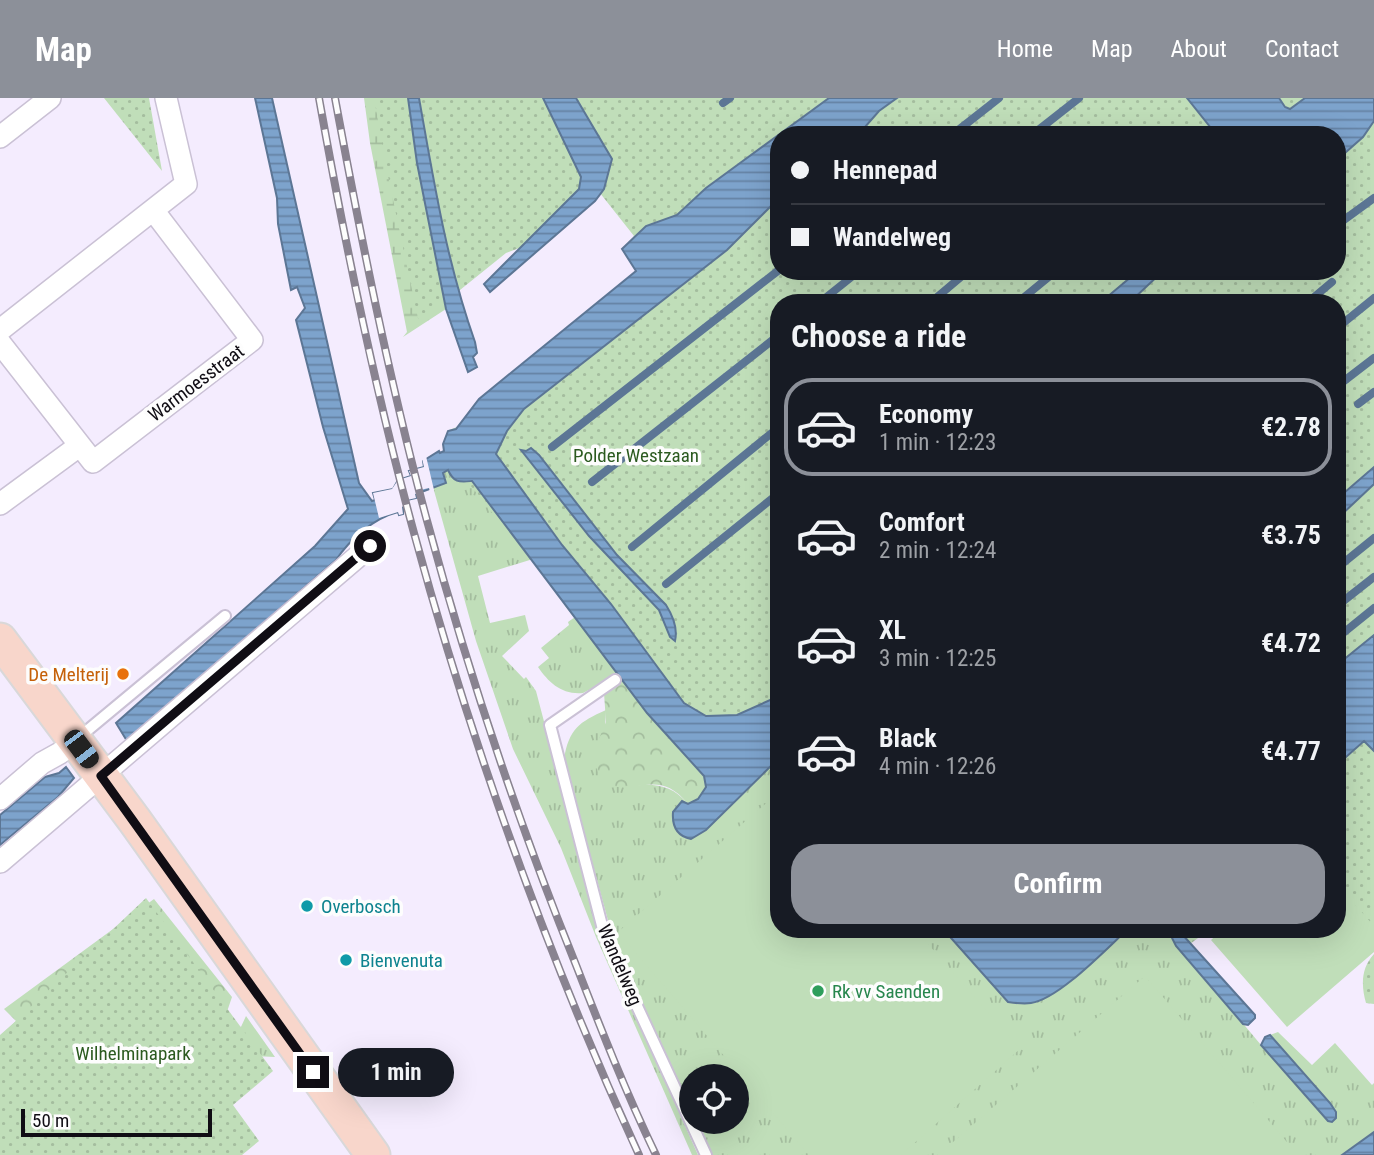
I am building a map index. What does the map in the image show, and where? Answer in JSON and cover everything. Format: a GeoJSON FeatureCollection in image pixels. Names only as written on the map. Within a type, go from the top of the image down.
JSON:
{"type":"FeatureCollection","features":[{"type":"Feature","properties":{"kind":"main road"},"geometry":{"type":"LineString","coordinates":[[0,640],[373,1155]]}},
{"type":"Feature","properties":{"kind":"street"},"geometry":{"type":"LineString","coordinates":[[0,137],[50,98]]}},
{"type":"Feature","properties":{"kind":"street"},"geometry":{"type":"LineString","coordinates":[[0,330],[186,184],[166,98]]}},
{"type":"Feature","properties":{"kind":"street","name":"Warmoesstraat"},"geometry":{"type":"LineString","coordinates":[[79,446],[93,462],[252,340],[153,210]]}},
{"type":"Feature","properties":{"kind":"street"},"geometry":{"type":"LineString","coordinates":[[0,343],[79,446],[0,504]]}},
{"type":"Feature","properties":{"kind":"street"},"geometry":{"type":"LineString","coordinates":[[0,862],[88,759],[370,546]]}},
{"type":"Feature","properties":{"kind":"street"},"geometry":{"type":"LineString","coordinates":[[0,799],[42,763],[60,753],[88,759]]}},
{"type":"Feature","properties":{"kind":"lane"},"geometry":{"type":"LineString","coordinates":[[88,759],[225,616]]}},
{"type":"Feature","properties":{"kind":"lane","name":"Wandelweg"},"geometry":{"type":"LineString","coordinates":[[615,680],[550,725],[606,937],[706,1155]]}},
{"type":"Feature","properties":{"kind":"green space"},"geometry":{"type":"Polygon","coordinates":[[[104,98],[149,98],[162,171],[104,98]]]}},
{"type":"Feature","properties":{"kind":"green space"},"geometry":{"type":"Polygon","coordinates":[[[364,98],[408,98],[446,309],[403,337],[407,332],[370,143],[364,98]]]}},
{"type":"Feature","properties":{"kind":"green space","name":"Polder Westzaan"},"geometry":{"type":"Polygon","coordinates":[[[374,98],[1374,98],[1374,929],[1346,896],[1346,294],[770,294],[770,766],[752,782],[605,658],[566,607],[527,546],[501,524],[467,481],[454,477],[449,430],[457,427],[479,399],[636,271],[622,249],[634,236],[592,183],[522,247],[506,253],[419,323],[374,98]]]}},
{"type":"Feature","properties":{"kind":"green space"},"geometry":{"type":"Polygon","coordinates":[[[448,470],[457,481],[472,481],[533,559],[478,576],[490,623],[525,615],[529,631],[502,656],[524,679],[526,677],[536,691],[599,931],[679,1112],[679,1125],[596,937],[561,848],[513,749],[476,641],[433,487],[445,483],[443,472],[448,470]]]}},
{"type":"Feature","properties":{"kind":"green space"},"geometry":{"type":"Polygon","coordinates":[[[575,617],[618,675],[583,693],[562,690],[538,667],[549,658],[541,648],[575,617]]]}},
{"type":"Feature","properties":{"kind":"green space"},"geometry":{"type":"Polygon","coordinates":[[[621,679],[704,776],[706,787],[698,799],[688,804],[677,793],[656,785],[614,787],[602,783],[595,764],[599,739],[606,722],[604,693],[621,679]]]}},
{"type":"Feature","properties":{"kind":"green space"},"geometry":{"type":"Polygon","coordinates":[[[606,710],[605,730],[599,739],[623,787],[658,786],[681,797],[688,804],[674,827],[685,838],[690,839],[706,830],[770,767],[770,938],[951,938],[1008,1002],[1049,996],[1118,938],[1172,938],[1328,1121],[1330,1103],[1270,1035],[1278,1032],[1312,1065],[1335,1043],[1372,1085],[1374,1083],[1374,1132],[1342,1155],[708,1155],[698,1134],[749,1134],[749,1064],[679,1064],[679,1090],[609,924],[564,759],[572,733],[582,723],[606,710]]]}},
{"type":"Feature","properties":{"kind":"green space","name":"Rk vv Saenden"},"geometry":{"type":"Polygon","coordinates":[[[770,800],[770,938],[923,938],[1020,1049],[901,1155],[809,1155],[749,1085],[749,1064],[731,1064],[618,932],[770,800]]]}},
{"type":"Feature","properties":{"kind":"green space"},"geometry":{"type":"Polygon","coordinates":[[[1346,894],[1374,926],[1374,952],[1287,1027],[1211,940],[1346,938],[1346,894]]]}},
{"type":"Feature","properties":{"kind":"green space","name":"Wilhelminapark"},"geometry":{"type":"Polygon","coordinates":[[[146,898],[273,1071],[233,1105],[259,1141],[242,1155],[0,1155],[0,1036],[146,898]]]}},
{"type":"Feature","properties":{"kind":"green space"},"geometry":{"type":"Polygon","coordinates":[[[154,899],[232,997],[218,1038],[0,1067],[0,1035],[16,1021],[4,1009],[154,899]]]}},
{"type":"Feature","properties":{"kind":"green space"},"geometry":{"type":"Polygon","coordinates":[[[1185,938],[1198,938],[1190,944],[1185,938]]]}},
{"type":"Feature","properties":{"kind":"green space"},"geometry":{"type":"Polygon","coordinates":[[[1374,954],[1374,1004],[1366,1003],[1363,983],[1364,971],[1374,954]]]}},
{"type":"Feature","properties":{"kind":"green space"},"geometry":{"type":"Polygon","coordinates":[[[1145,976],[1298,1155],[938,1155],[1145,976]]]}},
{"type":"Feature","properties":{"kind":"green space"},"geometry":{"type":"Polygon","coordinates":[[[246,1016],[275,1057],[228,1055],[246,1016]]]}},
{"type":"Feature","properties":{"kind":"green space"},"geometry":{"type":"Polygon","coordinates":[[[683,1134],[689,1134],[698,1155],[692,1155],[683,1134]]]}},
{"type":"Feature","properties":{"kind":"water"},"geometry":{"type":"Polygon","coordinates":[[[255,98],[272,98],[359,483],[372,501],[375,500],[373,493],[393,489],[398,480],[411,476],[409,471],[424,467],[423,461],[439,451],[444,451],[443,444],[448,431],[456,429],[479,399],[636,271],[622,249],[646,226],[677,215],[706,188],[770,141],[770,207],[727,250],[524,409],[507,431],[496,454],[562,545],[611,604],[684,703],[706,716],[737,715],[770,700],[770,767],[706,830],[691,839],[686,838],[676,829],[673,817],[673,812],[682,801],[688,804],[698,799],[706,787],[704,776],[647,713],[472,481],[457,481],[448,470],[443,473],[446,483],[407,500],[403,505],[403,514],[399,515],[398,512],[389,515],[363,530],[336,560],[127,741],[116,723],[315,546],[348,509],[323,427],[296,320],[305,308],[297,287],[291,290],[278,224],[277,198],[255,98]]]}},
{"type":"Feature","properties":{"kind":"water"},"geometry":{"type":"Polygon","coordinates":[[[408,98],[419,98],[448,251],[475,342],[477,353],[473,357],[477,367],[468,372],[446,309],[417,163],[408,98]]]}},
{"type":"Feature","properties":{"kind":"water"},"geometry":{"type":"Polygon","coordinates":[[[543,98],[576,98],[612,159],[604,189],[595,201],[490,292],[484,284],[579,189],[581,177],[543,98]]]}},
{"type":"Feature","properties":{"kind":"water"},"geometry":{"type":"Polygon","coordinates":[[[829,98],[897,98],[879,111],[866,126],[791,126],[829,98]]]}},
{"type":"Feature","properties":{"kind":"water"},"geometry":{"type":"Polygon","coordinates":[[[1187,98],[1279,98],[1285,107],[1290,109],[1305,98],[1374,98],[1374,121],[1363,137],[1346,152],[1346,126],[1209,126],[1187,98]]]}},
{"type":"Feature","properties":{"kind":"water"},"geometry":{"type":"Polygon","coordinates":[[[1127,280],[1153,280],[1139,294],[1111,294],[1127,280]]]}},
{"type":"Feature","properties":{"kind":"water"},"geometry":{"type":"Polygon","coordinates":[[[531,448],[617,555],[666,605],[674,622],[675,641],[670,637],[659,610],[589,536],[521,450],[531,448]]]}},
{"type":"Feature","properties":{"kind":"water"},"geometry":{"type":"Polygon","coordinates":[[[1374,467],[1374,484],[1346,510],[1346,491],[1374,467]]]}},
{"type":"Feature","properties":{"kind":"water"},"geometry":{"type":"Polygon","coordinates":[[[1374,635],[1374,751],[1364,741],[1346,757],[1346,658],[1374,635]]]}},
{"type":"Feature","properties":{"kind":"water"},"geometry":{"type":"Polygon","coordinates":[[[66,767],[74,778],[58,797],[0,845],[0,815],[45,777],[59,773],[66,767]]]}},
{"type":"Feature","properties":{"kind":"water"},"geometry":{"type":"Polygon","coordinates":[[[951,938],[1118,938],[1055,993],[1031,1003],[1008,1002],[951,938]]]}},
{"type":"Feature","properties":{"kind":"water"},"geometry":{"type":"Polygon","coordinates":[[[1172,938],[1186,938],[1255,1015],[1248,1025],[1243,1024],[1172,938]]]}},
{"type":"Feature","properties":{"kind":"water"},"geometry":{"type":"Polygon","coordinates":[[[1270,1035],[1330,1103],[1336,1112],[1336,1118],[1332,1122],[1328,1121],[1261,1045],[1265,1037],[1270,1035]]]}},
{"type":"Feature","properties":{"kind":"water"},"geometry":{"type":"Polygon","coordinates":[[[1374,1132],[1374,1155],[1342,1155],[1374,1132]]]}},
{"type":"Feature","properties":{"kind":"pier"},"geometry":{"type":"Polygon","coordinates":[[[426,456],[434,490],[420,490],[420,493],[415,494],[416,498],[407,500],[402,507],[403,514],[399,515],[398,512],[379,518],[373,493],[392,489],[398,480],[411,476],[409,471],[424,467],[422,458],[426,456]]]}},
{"type":"Feature","properties":{"kind":"waterway"},"geometry":{"type":"LineString","coordinates":[[723,103],[730,98]]}},
{"type":"Feature","properties":{"kind":"waterway"},"geometry":{"type":"LineString","coordinates":[[963,126],[999,98]]}},
{"type":"Feature","properties":{"kind":"waterway"},"geometry":{"type":"LineString","coordinates":[[1043,126],[1079,98]]}},
{"type":"Feature","properties":{"kind":"waterway"},"geometry":{"type":"LineString","coordinates":[[1346,218],[1374,198]]}},
{"type":"Feature","properties":{"kind":"waterway"},"geometry":{"type":"LineString","coordinates":[[552,447],[770,277]]}},
{"type":"Feature","properties":{"kind":"waterway"},"geometry":{"type":"LineString","coordinates":[[830,294],[848,280]]}},
{"type":"Feature","properties":{"kind":"waterway"},"geometry":{"type":"LineString","coordinates":[[941,294],[957,280]]}},
{"type":"Feature","properties":{"kind":"waterway"},"geometry":{"type":"LineString","coordinates":[[1028,294],[1045,280]]}},
{"type":"Feature","properties":{"kind":"waterway"},"geometry":{"type":"LineString","coordinates":[[1318,294],[1332,282]]}},
{"type":"Feature","properties":{"kind":"waterway"},"geometry":{"type":"LineString","coordinates":[[1346,321],[1374,298]]}},
{"type":"Feature","properties":{"kind":"waterway"},"geometry":{"type":"LineString","coordinates":[[592,482],[770,342]]}},
{"type":"Feature","properties":{"kind":"waterway"},"geometry":{"type":"LineString","coordinates":[[1346,379],[1374,358]]}},
{"type":"Feature","properties":{"kind":"waterway"},"geometry":{"type":"LineString","coordinates":[[1358,404],[1374,392]]}},
{"type":"Feature","properties":{"kind":"waterway"},"geometry":{"type":"LineString","coordinates":[[632,547],[770,434]]}},
{"type":"Feature","properties":{"kind":"waterway"},"geometry":{"type":"LineString","coordinates":[[666,584],[770,500]]}},
{"type":"Feature","properties":{"kind":"waterway"},"geometry":{"type":"LineString","coordinates":[[1346,561],[1374,538]]}},
{"type":"Feature","properties":{"kind":"waterway"},"geometry":{"type":"LineString","coordinates":[[1346,599],[1374,577]]}},
{"type":"Feature","properties":{"kind":"waterway"},"geometry":{"type":"LineString","coordinates":[[1346,631],[1374,608]]}},
{"type":"Feature","properties":{"kind":"railway"},"geometry":{"type":"LineString","coordinates":[[319,98],[374,371],[414,533],[437,613],[486,771],[514,849],[573,1003],[639,1155]]}},
{"type":"Feature","properties":{"kind":"railway"},"geometry":{"type":"LineString","coordinates":[[335,98],[388,361],[426,517],[458,631],[533,855],[614,1061],[656,1155]]}},
{"type":"Feature","properties":{"kind":"place","name":"De Melterij"},"geometry":{"type":"Point","coordinates":[123,674]}},
{"type":"Feature","properties":{"kind":"place","name":"Overbosch"},"geometry":{"type":"Point","coordinates":[307,906]}},
{"type":"Feature","properties":{"kind":"place","name":"Bienvenuta"},"geometry":{"type":"Point","coordinates":[346,960]}},
{"type":"Feature","properties":{"kind":"place","name":"Rk vv Saenden"},"geometry":{"type":"Point","coordinates":[818,991]}},
{"type":"Feature","properties":{"kind":"route"},"geometry":{"type":"LineString","coordinates":[[313,1072],[101,776],[370,546]]}}]}
